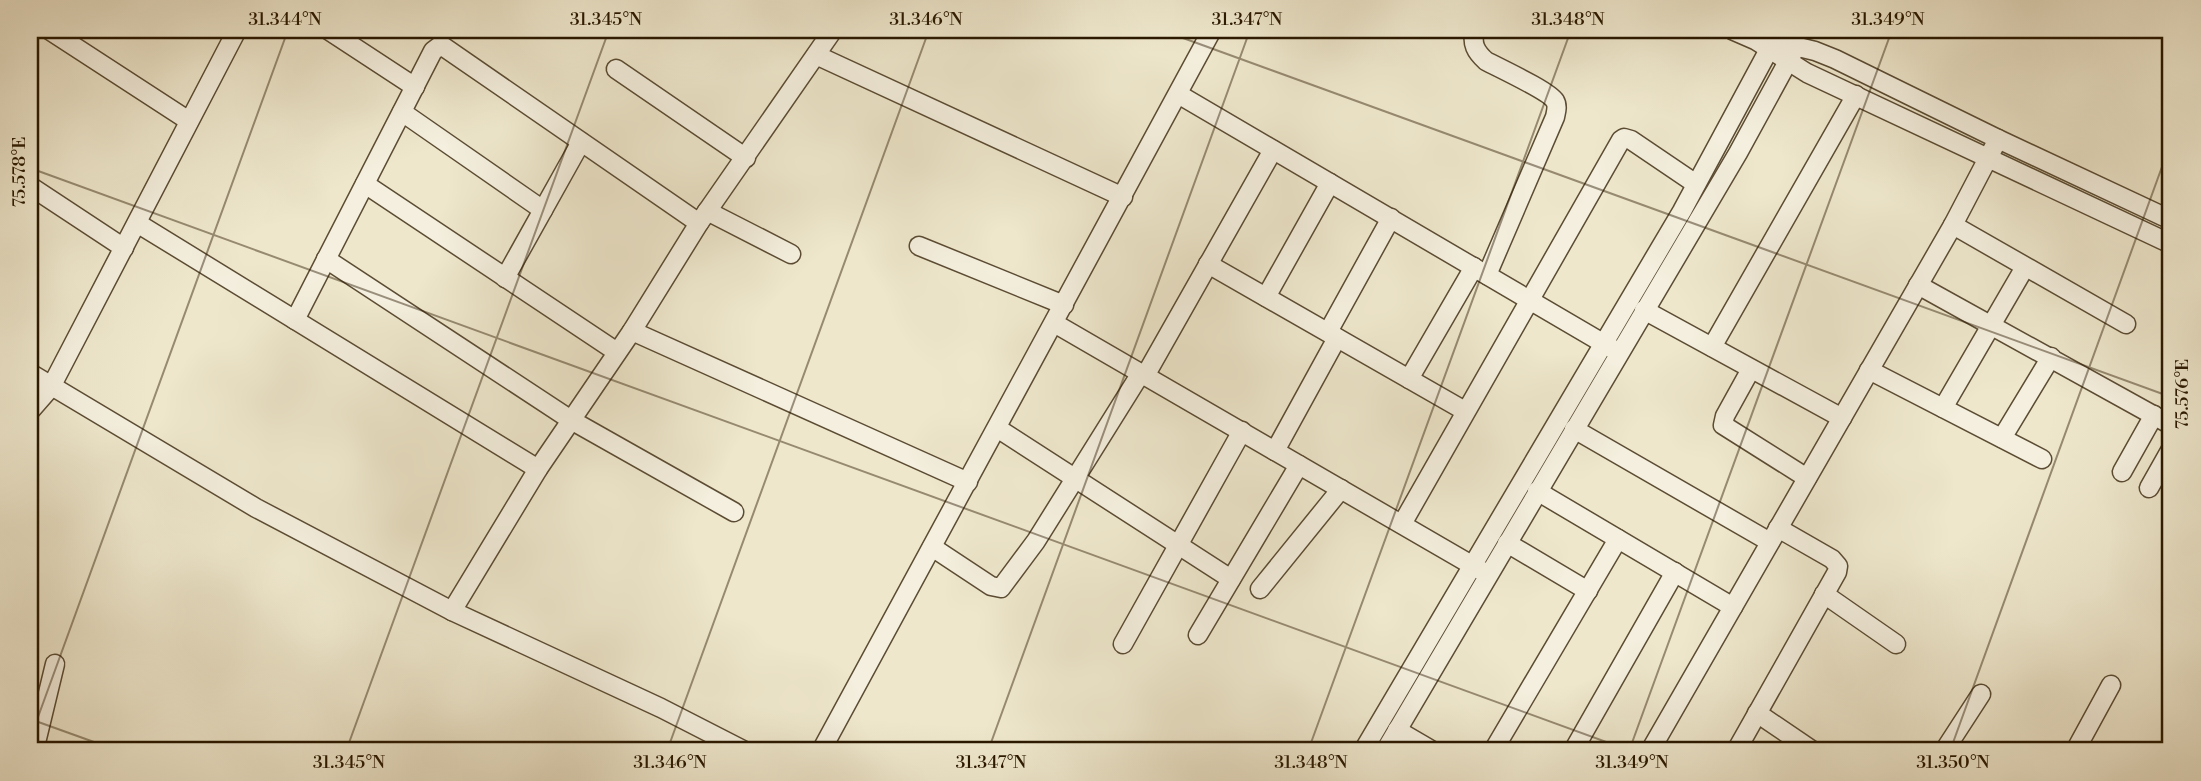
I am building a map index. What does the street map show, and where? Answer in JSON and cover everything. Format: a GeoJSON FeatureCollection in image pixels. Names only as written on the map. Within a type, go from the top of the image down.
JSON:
{"type":"FeatureCollection","features":[{"type":"Feature","properties":{"kind":"street"},"geometry":{"type":"LineString","coordinates":[[49,30],[190,121]]}},
{"type":"Feature","properties":{"kind":"street"},"geometry":{"type":"LineString","coordinates":[[30,411],[51,387],[237,30]]}},
{"type":"Feature","properties":{"kind":"street"},"geometry":{"type":"LineString","coordinates":[[328,30],[415,87]]}},
{"type":"Feature","properties":{"kind":"street"},"geometry":{"type":"LineString","coordinates":[[452,611],[538,470],[632,331],[703,217],[833,30]]}},
{"type":"Feature","properties":{"kind":"street"},"geometry":{"type":"LineString","coordinates":[[821,751],[1212,30]]}},
{"type":"Feature","properties":{"kind":"street"},"geometry":{"type":"LineString","coordinates":[[1409,379],[1481,271],[1557,108],[1554,99],[1478,54],[1473,45],[1475,30]]}},
{"type":"Feature","properties":{"kind":"street"},"geometry":{"type":"LineString","coordinates":[[1732,30],[1766,44],[1788,62],[2171,244]]}},
{"type":"Feature","properties":{"kind":"street"},"geometry":{"type":"LineString","coordinates":[[1766,44],[1797,45],[1835,59],[2171,220]]}},
{"type":"Feature","properties":{"kind":"street"},"geometry":{"type":"LineString","coordinates":[[1385,751],[1574,429],[1612,348],[1766,44]]}},
{"type":"Feature","properties":{"kind":"street"},"geometry":{"type":"LineString","coordinates":[[295,320],[433,51],[441,45],[581,142],[703,217],[791,254]]}},
{"type":"Feature","properties":{"kind":"street"},"geometry":{"type":"LineString","coordinates":[[1363,751],[1472,565],[1612,348],[1644,310],[1738,153],[1797,45]]}},
{"type":"Feature","properties":{"kind":"street"},"geometry":{"type":"LineString","coordinates":[[816,55],[1123,197]]}},
{"type":"Feature","properties":{"kind":"street"},"geometry":{"type":"LineString","coordinates":[[616,69],[746,158]]}},
{"type":"Feature","properties":{"kind":"street"},"geometry":{"type":"LineString","coordinates":[[1178,94],[1612,348]]}},
{"type":"Feature","properties":{"kind":"street"},"geometry":{"type":"LineString","coordinates":[[1712,347],[1856,95]]}},
{"type":"Feature","properties":{"kind":"street"},"geometry":{"type":"LineString","coordinates":[[402,112],[543,210]]}},
{"type":"Feature","properties":{"kind":"street"},"geometry":{"type":"LineString","coordinates":[[1650,751],[1953,225],[1998,139]]}},
{"type":"Feature","properties":{"kind":"street"},"geometry":{"type":"LineString","coordinates":[[1402,524],[1621,140],[1631,140],[1696,184]]}},
{"type":"Feature","properties":{"kind":"street"},"geometry":{"type":"LineString","coordinates":[[505,278],[581,142]]}},
{"type":"Feature","properties":{"kind":"street"},"geometry":{"type":"LineString","coordinates":[[932,547],[991,586],[1000,588],[1035,541],[1143,374],[1273,150]]}},
{"type":"Feature","properties":{"kind":"street"},"geometry":{"type":"LineString","coordinates":[[1266,297],[1330,183]]}},
{"type":"Feature","properties":{"kind":"street"},"geometry":{"type":"LineString","coordinates":[[365,184],[617,352]]}},
{"type":"Feature","properties":{"kind":"street"},"geometry":{"type":"LineString","coordinates":[[30,186],[124,248]]}},
{"type":"Feature","properties":{"kind":"street"},"geometry":{"type":"LineString","coordinates":[[1275,451],[1391,218]]}},
{"type":"Feature","properties":{"kind":"street"},"geometry":{"type":"LineString","coordinates":[[136,223],[538,470]]}},
{"type":"Feature","properties":{"kind":"street"},"geometry":{"type":"LineString","coordinates":[[1953,225],[2126,324]]}},
{"type":"Feature","properties":{"kind":"street"},"geometry":{"type":"LineString","coordinates":[[919,246],[1064,305]]}},
{"type":"Feature","properties":{"kind":"street"},"geometry":{"type":"LineString","coordinates":[[326,259],[571,421],[734,512]]}},
{"type":"Feature","properties":{"kind":"street"},"geometry":{"type":"LineString","coordinates":[[1208,264],[1465,411]]}},
{"type":"Feature","properties":{"kind":"street"},"geometry":{"type":"LineString","coordinates":[[1943,408],[2025,267]]}},
{"type":"Feature","properties":{"kind":"street"},"geometry":{"type":"LineString","coordinates":[[1918,285],[2171,425]]}},
{"type":"Feature","properties":{"kind":"street"},"geometry":{"type":"LineString","coordinates":[[1644,310],[1842,418]]}},
{"type":"Feature","properties":{"kind":"street"},"geometry":{"type":"LineString","coordinates":[[1054,323],[1488,574]]}},
{"type":"Feature","properties":{"kind":"street"},"geometry":{"type":"LineString","coordinates":[[632,331],[968,482]]}},
{"type":"Feature","properties":{"kind":"street"},"geometry":{"type":"LineString","coordinates":[[2002,438],[2051,358]]}},
{"type":"Feature","properties":{"kind":"street"},"geometry":{"type":"LineString","coordinates":[[1751,369],[1725,416],[1723,425],[1807,478]]}},
{"type":"Feature","properties":{"kind":"street"},"geometry":{"type":"LineString","coordinates":[[1869,370],[2042,459]]}},
{"type":"Feature","properties":{"kind":"street"},"geometry":{"type":"LineString","coordinates":[[30,373],[256,508],[452,611],[661,708],[745,751]]}},
{"type":"Feature","properties":{"kind":"street"},"geometry":{"type":"LineString","coordinates":[[2122,472],[2154,415]]}},
{"type":"Feature","properties":{"kind":"street"},"geometry":{"type":"LineString","coordinates":[[997,428],[1231,579]]}},
{"type":"Feature","properties":{"kind":"street"},"geometry":{"type":"LineString","coordinates":[[1574,429],[1774,535],[1836,562],[1837,572],[1736,751]]}},
{"type":"Feature","properties":{"kind":"street"},"geometry":{"type":"LineString","coordinates":[[1123,644],[1241,431]]}},
{"type":"Feature","properties":{"kind":"street"},"geometry":{"type":"LineString","coordinates":[[2148,488],[2171,449]]}},
{"type":"Feature","properties":{"kind":"street"},"geometry":{"type":"LineString","coordinates":[[1198,635],[1299,465]]}},
{"type":"Feature","properties":{"kind":"street"},"geometry":{"type":"LineString","coordinates":[[1260,589],[1341,489]]}},
{"type":"Feature","properties":{"kind":"street"},"geometry":{"type":"LineString","coordinates":[[1537,491],[1733,607]]}},
{"type":"Feature","properties":{"kind":"street"},"geometry":{"type":"LineString","coordinates":[[1493,751],[1618,539]]}},
{"type":"Feature","properties":{"kind":"street"},"geometry":{"type":"LineString","coordinates":[[1507,543],[1588,591]]}},
{"type":"Feature","properties":{"kind":"street"},"geometry":{"type":"LineString","coordinates":[[1573,751],[1675,572]]}},
{"type":"Feature","properties":{"kind":"street"},"geometry":{"type":"LineString","coordinates":[[1824,594],[1896,644]]}},
{"type":"Feature","properties":{"kind":"street"},"geometry":{"type":"LineString","coordinates":[[34,751],[55,664]]}},
{"type":"Feature","properties":{"kind":"street"},"geometry":{"type":"LineString","coordinates":[[2076,751],[2111,685]]}},
{"type":"Feature","properties":{"kind":"street"},"geometry":{"type":"LineString","coordinates":[[1944,751],[1981,694]]}},
{"type":"Feature","properties":{"kind":"street"},"geometry":{"type":"LineString","coordinates":[[1757,713],[1813,751]]}},
{"type":"Feature","properties":{"kind":"street"},"geometry":{"type":"LineString","coordinates":[[1397,730],[1433,751]]}}]}
